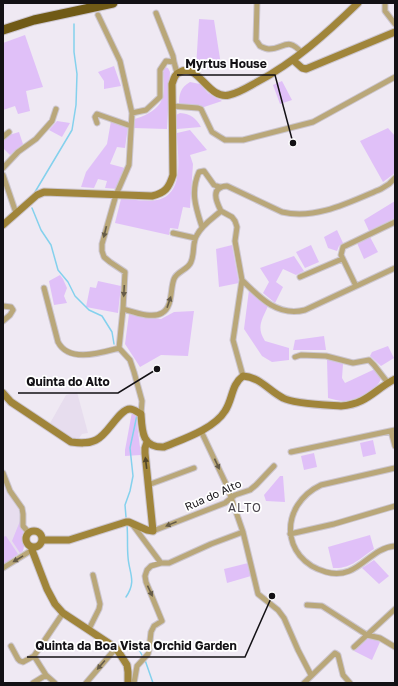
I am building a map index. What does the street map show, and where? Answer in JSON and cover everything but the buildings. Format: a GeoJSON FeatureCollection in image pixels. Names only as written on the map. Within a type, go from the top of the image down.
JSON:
{"type":"FeatureCollection","features":[{"type":"Feature","properties":{"kind":"highway"},"geometry":{"type":"LineString","coordinates":[[3,24],[33,14],[84,3]]}},
{"type":"Feature","properties":{"kind":"highway"},"geometry":{"type":"LineString","coordinates":[[3,30],[34,20],[113,3]]}},
{"type":"Feature","properties":{"kind":"street"},"geometry":{"type":"LineString","coordinates":[[257,3],[256,40],[260,46],[269,49],[288,44],[294,46],[302,53]]}},
{"type":"Feature","properties":{"kind":"street"},"geometry":{"type":"LineString","coordinates":[[3,225],[37,195],[44,192],[152,196],[159,194],[170,184],[173,175],[172,84],[177,74],[183,70],[194,72],[214,92],[221,95],[227,96],[238,92],[271,75],[293,60],[358,3]]}},
{"type":"Feature","properties":{"kind":"street"},"geometry":{"type":"LineString","coordinates":[[385,3],[385,11],[395,24]]}},
{"type":"Feature","properties":{"kind":"street"},"geometry":{"type":"LineString","coordinates":[[156,13],[173,56],[177,74]]}},
{"type":"Feature","properties":{"kind":"street"},"geometry":{"type":"LineString","coordinates":[[98,15],[120,60],[132,113],[129,165],[116,195],[103,237],[102,251],[104,257],[125,272],[119,348],[130,360],[134,372],[142,401],[141,414],[143,435],[147,442],[155,446],[164,447],[201,431],[218,419],[225,411],[231,400],[235,384],[243,376]]}},
{"type":"Feature","properties":{"kind":"street"},"geometry":{"type":"LineString","coordinates":[[293,60],[302,68],[306,69],[395,32]]}},
{"type":"Feature","properties":{"kind":"street"},"geometry":{"type":"LineString","coordinates":[[132,113],[146,110],[160,97],[160,70],[166,61],[174,62]]}},
{"type":"Feature","properties":{"kind":"street"},"geometry":{"type":"LineString","coordinates":[[172,106],[201,109],[212,132],[220,138],[225,140],[243,140],[313,122],[395,77]]}},
{"type":"Feature","properties":{"kind":"street"},"geometry":{"type":"LineString","coordinates":[[3,168],[18,152],[36,139],[52,121],[56,109]]}},
{"type":"Feature","properties":{"kind":"street"},"geometry":{"type":"LineString","coordinates":[[97,123],[95,117],[97,114],[131,126]]}},
{"type":"Feature","properties":{"kind":"street"},"geometry":{"type":"LineString","coordinates":[[3,137],[9,132]]}},
{"type":"Feature","properties":{"kind":"street"},"geometry":{"type":"LineString","coordinates":[[202,227],[194,204],[199,172],[204,171],[214,185],[220,188]]}},
{"type":"Feature","properties":{"kind":"street"},"geometry":{"type":"LineString","coordinates":[[3,175],[16,213]]}},
{"type":"Feature","properties":{"kind":"street"},"geometry":{"type":"LineString","coordinates":[[243,376],[233,340],[242,280],[235,241],[237,227],[235,220],[232,217],[221,211],[216,199],[217,190],[227,186],[282,212],[292,214],[319,213],[380,189],[389,184],[395,178]]}},
{"type":"Feature","properties":{"kind":"street"},"geometry":{"type":"LineString","coordinates":[[123,309],[154,316],[165,311],[170,302],[176,276],[189,266],[191,262],[195,238],[202,227],[221,211]]}},
{"type":"Feature","properties":{"kind":"street"},"geometry":{"type":"LineString","coordinates":[[356,286],[342,259],[340,252],[343,247],[395,222]]}},
{"type":"Feature","properties":{"kind":"street"},"geometry":{"type":"LineString","coordinates":[[173,233],[195,238]]}},
{"type":"Feature","properties":{"kind":"street"},"geometry":{"type":"LineString","coordinates":[[300,277],[342,259]]}},
{"type":"Feature","properties":{"kind":"street"},"geometry":{"type":"LineString","coordinates":[[242,280],[257,294],[280,310],[295,313],[305,310],[395,268]]}},
{"type":"Feature","properties":{"kind":"street"},"geometry":{"type":"LineString","coordinates":[[44,288],[58,342],[61,348],[67,352],[76,354],[101,352],[119,348]]}},
{"type":"Feature","properties":{"kind":"street"},"geometry":{"type":"LineString","coordinates":[[3,306],[11,306],[13,310],[3,321]]}},
{"type":"Feature","properties":{"kind":"street"},"geometry":{"type":"LineString","coordinates":[[295,357],[301,355],[326,356],[353,363],[369,360],[388,383]]}},
{"type":"Feature","properties":{"kind":"street"},"geometry":{"type":"LineString","coordinates":[[243,376],[258,380],[284,398],[292,401],[341,406],[364,401],[395,379]]}},
{"type":"Feature","properties":{"kind":"street"},"geometry":{"type":"LineString","coordinates":[[3,393],[11,402],[71,442],[82,443],[96,440],[107,431],[120,414],[126,410],[130,409],[141,414]]}},
{"type":"Feature","properties":{"kind":"street"},"geometry":{"type":"LineString","coordinates":[[291,452],[393,430],[395,446]]}},
{"type":"Feature","properties":{"kind":"street"},"geometry":{"type":"LineString","coordinates":[[201,431],[227,486],[243,532],[258,594],[278,610],[284,618],[311,675]]}},
{"type":"Feature","properties":{"kind":"street"},"geometry":{"type":"LineString","coordinates":[[42,540],[69,540],[126,522],[149,531],[153,531],[144,448],[147,442]]}},
{"type":"Feature","properties":{"kind":"street","name":"Rua do Alto"},"geometry":{"type":"LineString","coordinates":[[153,531],[225,503],[235,495],[250,490],[256,486],[274,466]]}},
{"type":"Feature","properties":{"kind":"street"},"geometry":{"type":"LineString","coordinates":[[148,485],[194,468]]}},
{"type":"Feature","properties":{"kind":"street"},"geometry":{"type":"LineString","coordinates":[[395,468],[321,485],[312,489],[294,509],[290,534],[293,547],[304,562],[320,570],[336,574],[347,573],[383,549],[395,546]]}},
{"type":"Feature","properties":{"kind":"street"},"geometry":{"type":"LineString","coordinates":[[3,473],[8,486],[22,508],[24,514],[23,526],[29,533]]}},
{"type":"Feature","properties":{"kind":"street"},"geometry":{"type":"LineString","coordinates":[[290,534],[334,524],[395,506]]}},
{"type":"Feature","properties":{"kind":"street"},"geometry":{"type":"LineString","coordinates":[[132,524],[161,563]]}},
{"type":"Feature","properties":{"kind":"street"},"geometry":{"type":"LineString","coordinates":[[42,540],[40,534],[35,531],[29,533],[26,537],[26,541],[32,548],[47,589],[55,604],[63,613],[116,648],[127,665],[128,683]]}},
{"type":"Feature","properties":{"kind":"street"},"geometry":{"type":"LineString","coordinates":[[134,683],[135,669],[148,654],[151,632],[154,626],[162,621],[146,582],[145,576],[147,570],[151,566],[161,563],[169,563],[211,544],[243,532]]}},
{"type":"Feature","properties":{"kind":"street"},"geometry":{"type":"LineString","coordinates":[[3,568],[40,544],[42,540]]}},
{"type":"Feature","properties":{"kind":"street"},"geometry":{"type":"LineString","coordinates":[[89,629],[100,604],[93,575]]}},
{"type":"Feature","properties":{"kind":"street"},"geometry":{"type":"LineString","coordinates":[[307,605],[322,606],[367,634],[380,638],[395,647]]}},
{"type":"Feature","properties":{"kind":"street"},"geometry":{"type":"LineString","coordinates":[[354,647],[395,609]]}},
{"type":"Feature","properties":{"kind":"street"},"geometry":{"type":"LineString","coordinates":[[11,646],[20,661],[23,662],[34,656],[63,613]]}},
{"type":"Feature","properties":{"kind":"street"},"geometry":{"type":"LineString","coordinates":[[86,683],[116,648]]}},
{"type":"Feature","properties":{"kind":"street"},"geometry":{"type":"LineString","coordinates":[[304,683],[334,654],[337,654],[343,675],[350,683]]}},
{"type":"Feature","properties":{"kind":"street"},"geometry":{"type":"LineString","coordinates":[[34,656],[46,675],[55,683]]}},
{"type":"Feature","properties":{"kind":"street"},"geometry":{"type":"LineString","coordinates":[[33,683],[46,675]]}},
{"type":"Feature","properties":{"kind":"shaded area"},"geometry":{"type":"Polygon","coordinates":[[[199,19],[214,20],[221,65],[201,70],[196,68],[199,19]]]}},
{"type":"Feature","properties":{"kind":"shaded area"},"geometry":{"type":"Polygon","coordinates":[[[25,35],[43,87],[26,91],[30,111],[18,114],[15,106],[3,110],[3,43],[25,35]]]}},
{"type":"Feature","properties":{"kind":"shaded area"},"geometry":{"type":"Polygon","coordinates":[[[114,66],[121,86],[104,89],[104,81],[98,72],[114,66]]]}},
{"type":"Feature","properties":{"kind":"shaded area"},"geometry":{"type":"Polygon","coordinates":[[[165,67],[168,68],[170,72],[167,129],[133,128],[134,119],[152,111],[159,105],[164,90],[163,70],[165,67]]]}},
{"type":"Feature","properties":{"kind":"shaded area"},"geometry":{"type":"Polygon","coordinates":[[[282,81],[292,100],[280,104],[273,85],[282,81]]]}},
{"type":"Feature","properties":{"kind":"shaded area"},"geometry":{"type":"Polygon","coordinates":[[[190,82],[200,84],[208,93],[222,101],[204,107],[179,105],[181,92],[190,82]]]}},
{"type":"Feature","properties":{"kind":"shaded area"},"geometry":{"type":"Polygon","coordinates":[[[180,113],[193,117],[201,127],[177,129],[176,115],[180,113]]]}},
{"type":"Feature","properties":{"kind":"shaded area"},"geometry":{"type":"Polygon","coordinates":[[[57,121],[70,123],[62,137],[49,130],[57,121]]]}},
{"type":"Feature","properties":{"kind":"shaded area"},"geometry":{"type":"Polygon","coordinates":[[[111,121],[128,127],[125,148],[117,147],[110,164],[125,168],[118,189],[105,188],[107,181],[98,179],[94,188],[81,187],[86,172],[107,144],[111,121]]]}},
{"type":"Feature","properties":{"kind":"shaded area"},"geometry":{"type":"Polygon","coordinates":[[[388,128],[395,136],[395,173],[383,182],[360,141],[388,128]]]}},
{"type":"Feature","properties":{"kind":"shaded area"},"geometry":{"type":"Polygon","coordinates":[[[190,130],[207,150],[190,155],[193,164],[190,208],[183,207],[178,229],[170,228],[169,235],[115,223],[121,199],[153,201],[166,196],[172,190],[176,182],[178,172],[177,133],[190,130]]]}},
{"type":"Feature","properties":{"kind":"shaded area"},"geometry":{"type":"Polygon","coordinates":[[[19,132],[23,144],[10,155],[3,148],[3,140],[9,135],[19,132]]]}},
{"type":"Feature","properties":{"kind":"shaded area"},"geometry":{"type":"Polygon","coordinates":[[[395,201],[395,218],[369,231],[364,220],[395,201]]]}},
{"type":"Feature","properties":{"kind":"shaded area"},"geometry":{"type":"Polygon","coordinates":[[[337,230],[343,243],[339,246],[337,251],[328,248],[324,237],[337,230]]]}},
{"type":"Feature","properties":{"kind":"shaded area"},"geometry":{"type":"Polygon","coordinates":[[[370,237],[378,252],[364,259],[357,243],[370,237]]]}},
{"type":"Feature","properties":{"kind":"shaded area"},"geometry":{"type":"Polygon","coordinates":[[[232,245],[239,283],[219,287],[216,249],[232,245]]]}},
{"type":"Feature","properties":{"kind":"shaded area"},"geometry":{"type":"Polygon","coordinates":[[[311,245],[319,262],[305,268],[296,252],[311,245]]]}},
{"type":"Feature","properties":{"kind":"shaded area"},"geometry":{"type":"Polygon","coordinates":[[[294,256],[304,271],[296,275],[283,269],[276,282],[283,287],[275,303],[263,293],[269,282],[260,268],[294,256]]]}},
{"type":"Feature","properties":{"kind":"shaded area"},"geometry":{"type":"Polygon","coordinates":[[[60,275],[67,288],[64,296],[67,303],[54,305],[49,281],[60,275]]]}},
{"type":"Feature","properties":{"kind":"shaded area"},"geometry":{"type":"Polygon","coordinates":[[[98,281],[121,286],[118,313],[86,307],[90,287],[96,288],[98,281]]]}},
{"type":"Feature","properties":{"kind":"shaded area"},"geometry":{"type":"Polygon","coordinates":[[[249,290],[268,306],[260,327],[262,336],[265,341],[289,348],[289,360],[272,362],[262,356],[244,329],[249,290]]]}},
{"type":"Feature","properties":{"kind":"shaded area"},"geometry":{"type":"Polygon","coordinates":[[[194,311],[188,356],[161,355],[140,367],[125,344],[129,314],[161,319],[174,312],[194,311]]]}},
{"type":"Feature","properties":{"kind":"shaded area"},"geometry":{"type":"Polygon","coordinates":[[[324,336],[326,350],[293,350],[295,340],[324,336]]]}},
{"type":"Feature","properties":{"kind":"shaded area"},"geometry":{"type":"Polygon","coordinates":[[[388,346],[394,358],[381,366],[370,356],[372,352],[388,346]]]}},
{"type":"Feature","properties":{"kind":"shaded area"},"geometry":{"type":"Polygon","coordinates":[[[327,359],[343,364],[342,378],[345,383],[375,369],[381,378],[379,383],[371,391],[354,399],[344,401],[328,398],[327,359]]]}},
{"type":"Feature","properties":{"kind":"shaded area"},"geometry":{"type":"Polygon","coordinates":[[[77,392],[88,433],[82,434],[77,441],[49,425],[66,395],[77,392]]]}},
{"type":"Feature","properties":{"kind":"shaded area"},"geometry":{"type":"Polygon","coordinates":[[[132,412],[136,416],[141,455],[125,456],[125,450],[132,412]]]}},
{"type":"Feature","properties":{"kind":"shaded area"},"geometry":{"type":"Polygon","coordinates":[[[373,440],[376,454],[363,457],[360,443],[373,440]]]}},
{"type":"Feature","properties":{"kind":"shaded area"},"geometry":{"type":"Polygon","coordinates":[[[314,453],[317,467],[304,470],[301,456],[314,453]]]}},
{"type":"Feature","properties":{"kind":"shaded area"},"geometry":{"type":"Polygon","coordinates":[[[3,470],[12,495],[20,508],[24,531],[22,538],[24,546],[23,551],[3,565],[3,470]]]}},
{"type":"Feature","properties":{"kind":"shaded area"},"geometry":{"type":"Polygon","coordinates":[[[280,476],[283,476],[285,502],[266,501],[264,495],[280,476]]]}},
{"type":"Feature","properties":{"kind":"shaded area"},"geometry":{"type":"Polygon","coordinates":[[[20,521],[24,531],[22,538],[24,546],[23,551],[20,553],[12,541],[20,521]]]}},
{"type":"Feature","properties":{"kind":"shaded area"},"geometry":{"type":"Polygon","coordinates":[[[370,535],[374,549],[350,565],[333,568],[328,547],[370,535]]]}},
{"type":"Feature","properties":{"kind":"shaded area"},"geometry":{"type":"Polygon","coordinates":[[[6,536],[18,554],[3,565],[3,537],[6,536]]]}},
{"type":"Feature","properties":{"kind":"shaded area"},"geometry":{"type":"Polygon","coordinates":[[[374,560],[389,576],[379,584],[362,568],[374,560]]]}},
{"type":"Feature","properties":{"kind":"shaded area"},"geometry":{"type":"Polygon","coordinates":[[[248,563],[251,576],[227,583],[224,569],[248,563]]]}},
{"type":"Feature","properties":{"kind":"shaded area"},"geometry":{"type":"Polygon","coordinates":[[[368,638],[373,638],[380,642],[372,660],[354,651],[360,642],[368,638]]]}},
{"type":"Feature","properties":{"kind":"waterway"},"geometry":{"type":"LineString","coordinates":[[35,192],[72,130],[76,105],[77,74],[74,52],[74,24]]}},
{"type":"Feature","properties":{"kind":"waterway"},"geometry":{"type":"LineString","coordinates":[[32,208],[41,230],[51,245],[58,270],[68,282],[75,296],[89,310],[102,316],[112,332],[114,344]]}},
{"type":"Feature","properties":{"kind":"waterway"},"geometry":{"type":"LineString","coordinates":[[126,517],[125,505],[133,476],[130,448],[137,415]]}},
{"type":"Feature","properties":{"kind":"waterway"},"geometry":{"type":"LineString","coordinates":[[126,597],[132,582],[128,557],[127,525]]}},
{"type":"Feature","properties":{"kind":"waterway"},"geometry":{"type":"LineString","coordinates":[[137,646],[143,657]]}},
{"type":"Feature","properties":{"kind":"waterway"},"geometry":{"type":"LineString","coordinates":[[145,660],[153,683]]}},
{"type":"Feature","properties":{"kind":"place","name":"Myrtus House"},"geometry":{"type":"Point","coordinates":[293,143]}},
{"type":"Feature","properties":{"kind":"place","name":"Quinta do Alto"},"geometry":{"type":"Point","coordinates":[157,369]}},
{"type":"Feature","properties":{"kind":"place","name":"Quinta da Boa Vista Orchid Garden"},"geometry":{"type":"Point","coordinates":[272,596]}},
{"type":"Feature","properties":{"kind":"district","name":"ALTO"},"geometry":{"type":"Point","coordinates":[245,508]}}]}
